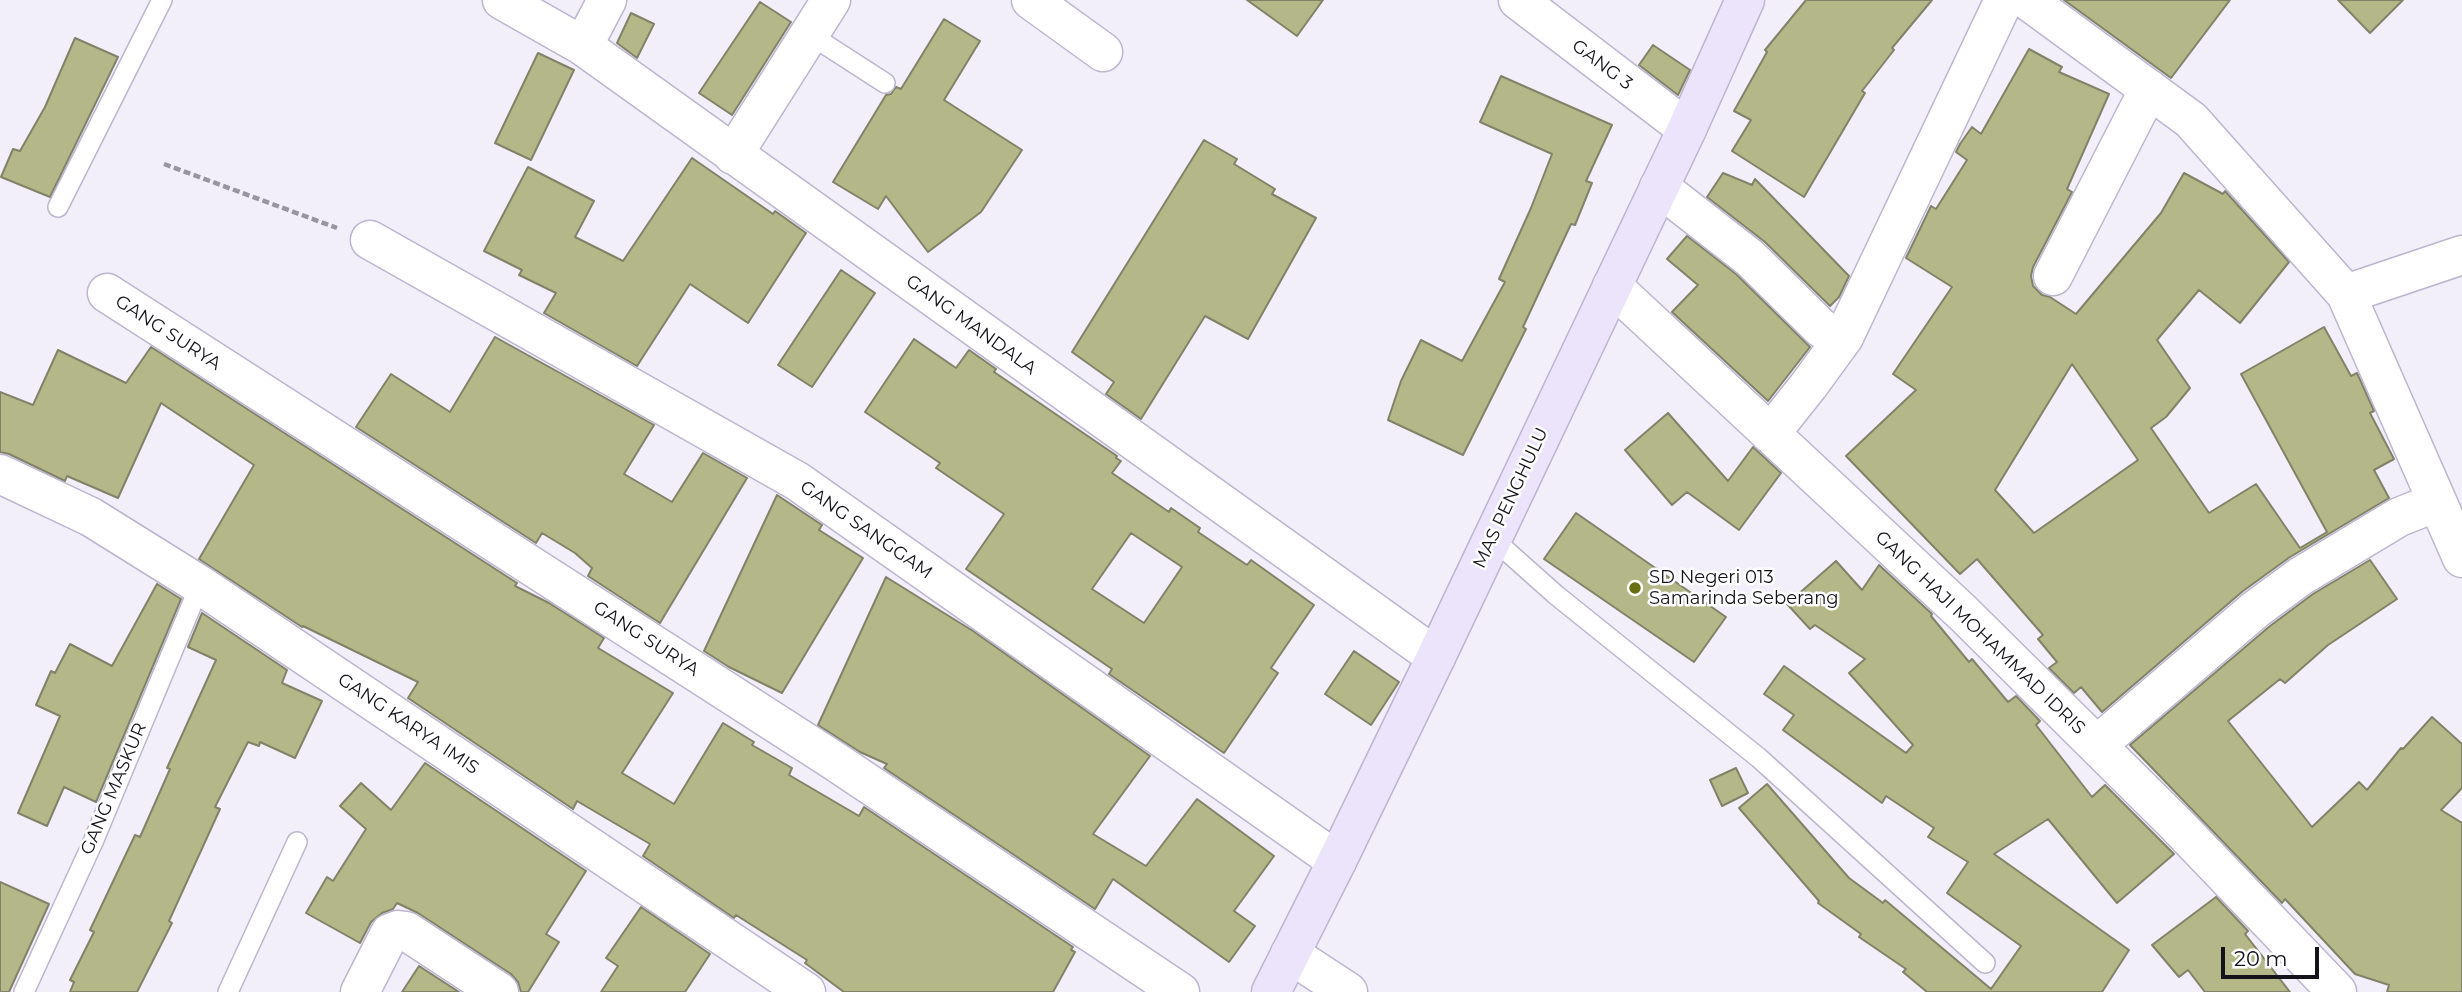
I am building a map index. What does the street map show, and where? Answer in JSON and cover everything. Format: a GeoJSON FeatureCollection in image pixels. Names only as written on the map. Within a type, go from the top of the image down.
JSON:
{"type":"FeatureCollection","features":[{"type":"Feature","properties":{"kind":"street"},"geometry":{"type":"LineString","coordinates":[[583,46],[607,0]]}},
{"type":"Feature","properties":{"kind":"street"},"geometry":{"type":"LineString","coordinates":[[733,155],[831,0]]}},
{"type":"Feature","properties":{"kind":"street"},"geometry":{"type":"LineString","coordinates":[[1031,0],[1103,52]]}},
{"type":"Feature","properties":{"kind":"street","name":"GANG 3"},"geometry":{"type":"LineString","coordinates":[[1518,0],[1687,129]]}},
{"type":"Feature","properties":{"kind":"street","name":"MAS PENGHULU"},"geometry":{"type":"LineString","coordinates":[[1271,992],[1436,657],[1687,129],[1745,0]]}},
{"type":"Feature","properties":{"kind":"street"},"geometry":{"type":"LineString","coordinates":[[1770,434],[1844,337],[2004,0]]}},
{"type":"Feature","properties":{"kind":"street"},"geometry":{"type":"LineString","coordinates":[[2027,0],[2191,120],[2346,294],[2462,558]]}},
{"type":"Feature","properties":{"kind":"street","name":"GANG MANDALA"},"geometry":{"type":"LineString","coordinates":[[502,1],[583,46],[1436,657]]}},
{"type":"Feature","properties":{"kind":"street"},"geometry":{"type":"LineString","coordinates":[[2053,276],[2149,89]]}},
{"type":"Feature","properties":{"kind":"street"},"geometry":{"type":"LineString","coordinates":[[1659,187],[1751,258],[1821,328],[1844,337]]}},
{"type":"Feature","properties":{"kind":"street","name":"GANG SANGGAM"},"geometry":{"type":"LineString","coordinates":[[370,240],[797,481],[1337,861]]}},
{"type":"Feature","properties":{"kind":"street"},"geometry":{"type":"LineString","coordinates":[[2346,294],[2462,255]]}},
{"type":"Feature","properties":{"kind":"street","name":"GANG HAJI MOHAMMAD IDRIS"},"geometry":{"type":"LineString","coordinates":[[1612,286],[1963,613],[2176,824],[2337,992]]}},
{"type":"Feature","properties":{"kind":"street","name":"GANG SURYA"},"geometry":{"type":"LineString","coordinates":[[107,293],[833,760],[1180,992]]}},
{"type":"Feature","properties":{"kind":"street","name":"GANG KARYA IMIS"},"geometry":{"type":"LineString","coordinates":[[0,474],[91,517],[200,585],[806,992]]}},
{"type":"Feature","properties":{"kind":"street"},"geometry":{"type":"LineString","coordinates":[[2097,745],[2256,609],[2301,576],[2399,517],[2437,502]]}},
{"type":"Feature","properties":{"kind":"street"},"geometry":{"type":"LineString","coordinates":[[360,992],[390,933],[398,930],[407,931],[499,992]]}},
{"type":"Feature","properties":{"kind":"street"},"geometry":{"type":"LineString","coordinates":[[1290,954],[1348,992]]}},
{"type":"Feature","properties":{"kind":"lane"},"geometry":{"type":"LineString","coordinates":[[58,207],[162,0]]}},
{"type":"Feature","properties":{"kind":"lane"},"geometry":{"type":"LineString","coordinates":[[809,34],[885,83]]}},
{"type":"Feature","properties":{"kind":"lane"},"geometry":{"type":"LineString","coordinates":[[1492,538],[1556,595],[1759,758],[1985,963]]}},
{"type":"Feature","properties":{"kind":"lane","name":"GANG MASKUR"},"geometry":{"type":"LineString","coordinates":[[24,992],[93,842],[200,585]]}},
{"type":"Feature","properties":{"kind":"lane"},"geometry":{"type":"LineString","coordinates":[[228,992],[297,842]]}},
{"type":"Feature","properties":{"kind":"path"},"geometry":{"type":"LineString","coordinates":[[164,164],[370,240]]}},
{"type":"Feature","properties":{"kind":"building"},"geometry":{"type":"Polygon","coordinates":[[[1247,0],[1323,0],[1297,36],[1247,0]]]}},
{"type":"Feature","properties":{"kind":"building"},"geometry":{"type":"Polygon","coordinates":[[[1806,0],[1932,0],[1892,48],[1894,50],[1862,91],[1865,93],[1804,197],[1732,151],[1751,120],[1734,111],[1767,52],[1765,50],[1806,0]]]}},
{"type":"Feature","properties":{"kind":"building"},"geometry":{"type":"Polygon","coordinates":[[[2064,0],[2230,0],[2171,78],[2064,0]]]}},
{"type":"Feature","properties":{"kind":"building"},"geometry":{"type":"Polygon","coordinates":[[[2338,0],[2403,0],[2370,33],[2338,0]]]}},
{"type":"Feature","properties":{"kind":"building"},"geometry":{"type":"Polygon","coordinates":[[[760,2],[791,22],[732,115],[699,93],[760,2]]]}},
{"type":"Feature","properties":{"kind":"building"},"geometry":{"type":"Polygon","coordinates":[[[631,13],[654,24],[637,58],[617,43],[631,13]]]}},
{"type":"Feature","properties":{"kind":"building"},"geometry":{"type":"Polygon","coordinates":[[[944,19],[980,41],[944,100],[1022,150],[981,212],[928,252],[886,196],[878,209],[833,182],[886,95],[891,94],[896,87],[901,89],[944,19]]]}},
{"type":"Feature","properties":{"kind":"building"},"geometry":{"type":"Polygon","coordinates":[[[75,38],[118,57],[50,197],[1,177],[13,149],[20,151],[45,107],[75,38]]]}},
{"type":"Feature","properties":{"kind":"building"},"geometry":{"type":"Polygon","coordinates":[[[1653,45],[1690,70],[1678,95],[1639,65],[1653,45]]]}},
{"type":"Feature","properties":{"kind":"building"},"geometry":{"type":"Polygon","coordinates":[[[2029,49],[2062,67],[2059,72],[2109,94],[2067,189],[2072,192],[2033,267],[2031,276],[2033,286],[2042,295],[2050,297],[2076,314],[2161,213],[2184,173],[2223,194],[2225,191],[2289,262],[2240,323],[2199,290],[2157,340],[2190,388],[2166,417],[2151,428],[2209,513],[2256,484],[2300,548],[2327,532],[2241,374],[2324,327],[2351,376],[2357,373],[2374,411],[2370,413],[2394,459],[2374,470],[2389,498],[2290,557],[2243,591],[2102,712],[2081,687],[2074,693],[2049,668],[2057,662],[2038,639],[2043,635],[1977,559],[1960,574],[1846,456],[1916,390],[1893,374],[1952,287],[1906,258],[1931,206],[1936,209],[1967,160],[1956,152],[1960,144],[1972,127],[1981,134],[2029,49]],[[2072,364],[1995,490],[2034,533],[2138,460],[2072,364]]]}},
{"type":"Feature","properties":{"kind":"building"},"geometry":{"type":"Polygon","coordinates":[[[538,53],[574,70],[531,160],[495,143],[538,53]]]}},
{"type":"Feature","properties":{"kind":"building"},"geometry":{"type":"Polygon","coordinates":[[[1501,76],[1612,125],[1586,181],[1592,183],[1575,225],[1571,224],[1523,327],[1526,329],[1463,455],[1388,420],[1401,381],[1421,340],[1462,361],[1505,282],[1499,279],[1552,154],[1480,122],[1501,76]]]}},
{"type":"Feature","properties":{"kind":"building"},"geometry":{"type":"Polygon","coordinates":[[[1204,140],[1237,159],[1234,164],[1275,189],[1272,194],[1316,218],[1248,339],[1205,316],[1141,419],[1106,394],[1114,382],[1072,352],[1204,140]]]}},
{"type":"Feature","properties":{"kind":"building"},"geometry":{"type":"Polygon","coordinates":[[[692,158],[773,214],[775,211],[806,233],[748,323],[690,284],[637,366],[544,313],[556,293],[519,275],[522,270],[484,251],[528,167],[594,201],[575,237],[623,261],[692,158]]]}},
{"type":"Feature","properties":{"kind":"building"},"geometry":{"type":"Polygon","coordinates":[[[1723,173],[1752,185],[1755,179],[1849,276],[1839,297],[1830,306],[1765,242],[1707,197],[1723,173]]]}},
{"type":"Feature","properties":{"kind":"building"},"geometry":{"type":"Polygon","coordinates":[[[1687,236],[1736,274],[1810,347],[1768,401],[1672,312],[1698,285],[1667,259],[1687,236]]]}},
{"type":"Feature","properties":{"kind":"building"},"geometry":{"type":"Polygon","coordinates":[[[841,270],[875,293],[812,387],[778,365],[841,270]]]}},
{"type":"Feature","properties":{"kind":"building"},"geometry":{"type":"Polygon","coordinates":[[[495,337],[654,425],[624,474],[672,502],[703,453],[747,478],[660,623],[588,576],[592,568],[575,553],[542,533],[536,543],[356,427],[391,374],[450,412],[495,337]]]}},
{"type":"Feature","properties":{"kind":"building"},"geometry":{"type":"Polygon","coordinates":[[[914,339],[956,368],[969,350],[996,369],[994,372],[1117,456],[1121,461],[1112,473],[1169,512],[1171,508],[1200,528],[1198,532],[1247,565],[1251,560],[1314,605],[1271,668],[1278,673],[1224,753],[1109,674],[1112,669],[966,569],[1004,514],[936,468],[940,463],[865,412],[914,339]],[[1131,533],[1092,589],[1144,623],[1182,567],[1131,533]]]}},
{"type":"Feature","properties":{"kind":"building"},"geometry":{"type":"Polygon","coordinates":[[[151,347],[517,583],[515,586],[549,603],[604,638],[598,648],[673,693],[622,773],[674,804],[723,723],[754,742],[752,745],[792,768],[789,775],[859,816],[864,807],[1073,947],[1071,950],[1075,952],[1053,992],[844,992],[805,963],[807,960],[736,915],[734,918],[643,856],[650,844],[577,801],[573,809],[408,698],[418,682],[302,627],[199,559],[254,465],[161,403],[118,498],[67,476],[65,481],[0,452],[0,392],[33,405],[58,350],[126,383],[151,347]]]}},
{"type":"Feature","properties":{"kind":"building"},"geometry":{"type":"Polygon","coordinates":[[[1668,413],[1728,481],[1753,447],[1781,473],[1739,530],[1687,492],[1672,505],[1625,450],[1668,413]]]}},
{"type":"Feature","properties":{"kind":"building"},"geometry":{"type":"Polygon","coordinates":[[[777,495],[822,525],[819,530],[863,558],[782,693],[729,667],[704,651],[777,495]]]}},
{"type":"Feature","properties":{"kind":"building","name":"SD Negeri 013 Samarinda Seberang"},"geometry":{"type":"Polygon","coordinates":[[[1576,513],[1726,617],[1694,662],[1544,559],[1576,513]]]}},
{"type":"Feature","properties":{"kind":"building"},"geometry":{"type":"Polygon","coordinates":[[[2370,560],[2397,599],[2328,645],[2285,683],[2280,679],[2228,721],[2312,827],[2359,782],[2367,790],[2401,748],[2403,749],[2432,717],[2462,744],[2462,788],[2441,810],[2462,823],[2462,992],[2387,992],[2389,985],[2355,974],[2285,899],[2282,903],[2130,745],[2270,626],[2313,594],[2370,560]]]}},
{"type":"Feature","properties":{"kind":"building"},"geometry":{"type":"Polygon","coordinates":[[[1836,561],[1862,590],[1879,565],[1932,614],[1969,662],[1972,659],[2008,702],[2016,696],[2040,721],[2036,725],[2092,797],[2105,785],[2174,854],[2117,903],[2048,819],[1994,854],[2129,950],[2102,992],[1927,992],[1903,972],[1906,969],[1859,937],[1861,934],[1818,903],[1739,808],[1767,784],[1849,878],[1883,903],[1885,900],[1991,989],[2021,946],[1947,893],[1968,862],[1928,837],[1934,828],[1886,796],[1882,803],[1783,730],[1794,715],[1764,694],[1784,666],[1906,753],[1913,745],[1849,673],[1865,659],[1815,625],[1810,629],[1787,604],[1836,561]]]}},
{"type":"Feature","properties":{"kind":"building"},"geometry":{"type":"Polygon","coordinates":[[[886,577],[973,631],[1150,756],[1093,834],[1146,866],[1197,799],[1274,856],[1234,911],[1255,926],[1229,962],[1113,879],[1095,909],[884,768],[887,764],[860,752],[818,725],[886,577]]]}},
{"type":"Feature","properties":{"kind":"building"},"geometry":{"type":"Polygon","coordinates":[[[157,584],[181,599],[96,802],[64,787],[47,826],[18,813],[60,716],[36,705],[51,671],[55,673],[70,644],[112,666],[157,584]]]}},
{"type":"Feature","properties":{"kind":"building"},"geometry":{"type":"Polygon","coordinates":[[[202,613],[287,670],[282,683],[322,701],[295,758],[260,742],[259,746],[248,742],[215,807],[220,809],[169,921],[172,923],[137,992],[70,992],[74,982],[70,980],[94,932],[90,930],[135,835],[140,837],[170,769],[167,768],[216,660],[188,647],[202,613]]]}},
{"type":"Feature","properties":{"kind":"building"},"geometry":{"type":"Polygon","coordinates":[[[1354,651],[1399,682],[1371,725],[1325,694],[1354,651]]]}},
{"type":"Feature","properties":{"kind":"building"},"geometry":{"type":"Polygon","coordinates":[[[425,763],[586,871],[546,934],[559,942],[528,992],[521,992],[518,982],[511,974],[418,913],[397,903],[393,909],[382,913],[371,922],[360,943],[306,913],[327,877],[333,881],[366,829],[340,806],[361,783],[391,810],[425,763]]]}},
{"type":"Feature","properties":{"kind":"building"},"geometry":{"type":"Polygon","coordinates":[[[1736,768],[1748,793],[1722,806],[1710,780],[1736,768]]]}},
{"type":"Feature","properties":{"kind":"building"},"geometry":{"type":"Polygon","coordinates":[[[0,882],[49,904],[9,992],[0,992],[0,882]]]}},
{"type":"Feature","properties":{"kind":"building"},"geometry":{"type":"Polygon","coordinates":[[[2216,897],[2248,931],[2245,934],[2290,992],[2205,992],[2188,970],[2179,977],[2152,945],[2216,897]]]}},
{"type":"Feature","properties":{"kind":"building"},"geometry":{"type":"Polygon","coordinates":[[[641,907],[710,954],[685,992],[601,992],[618,966],[606,958],[641,907]]]}},
{"type":"Feature","properties":{"kind":"building"},"geometry":{"type":"Polygon","coordinates":[[[419,966],[459,992],[402,992],[419,966]]]}},
{"type":"Feature","properties":{"kind":"place","name":"SD Negeri 013 Samarinda Seberang"},"geometry":{"type":"Point","coordinates":[1635,588]}}]}
